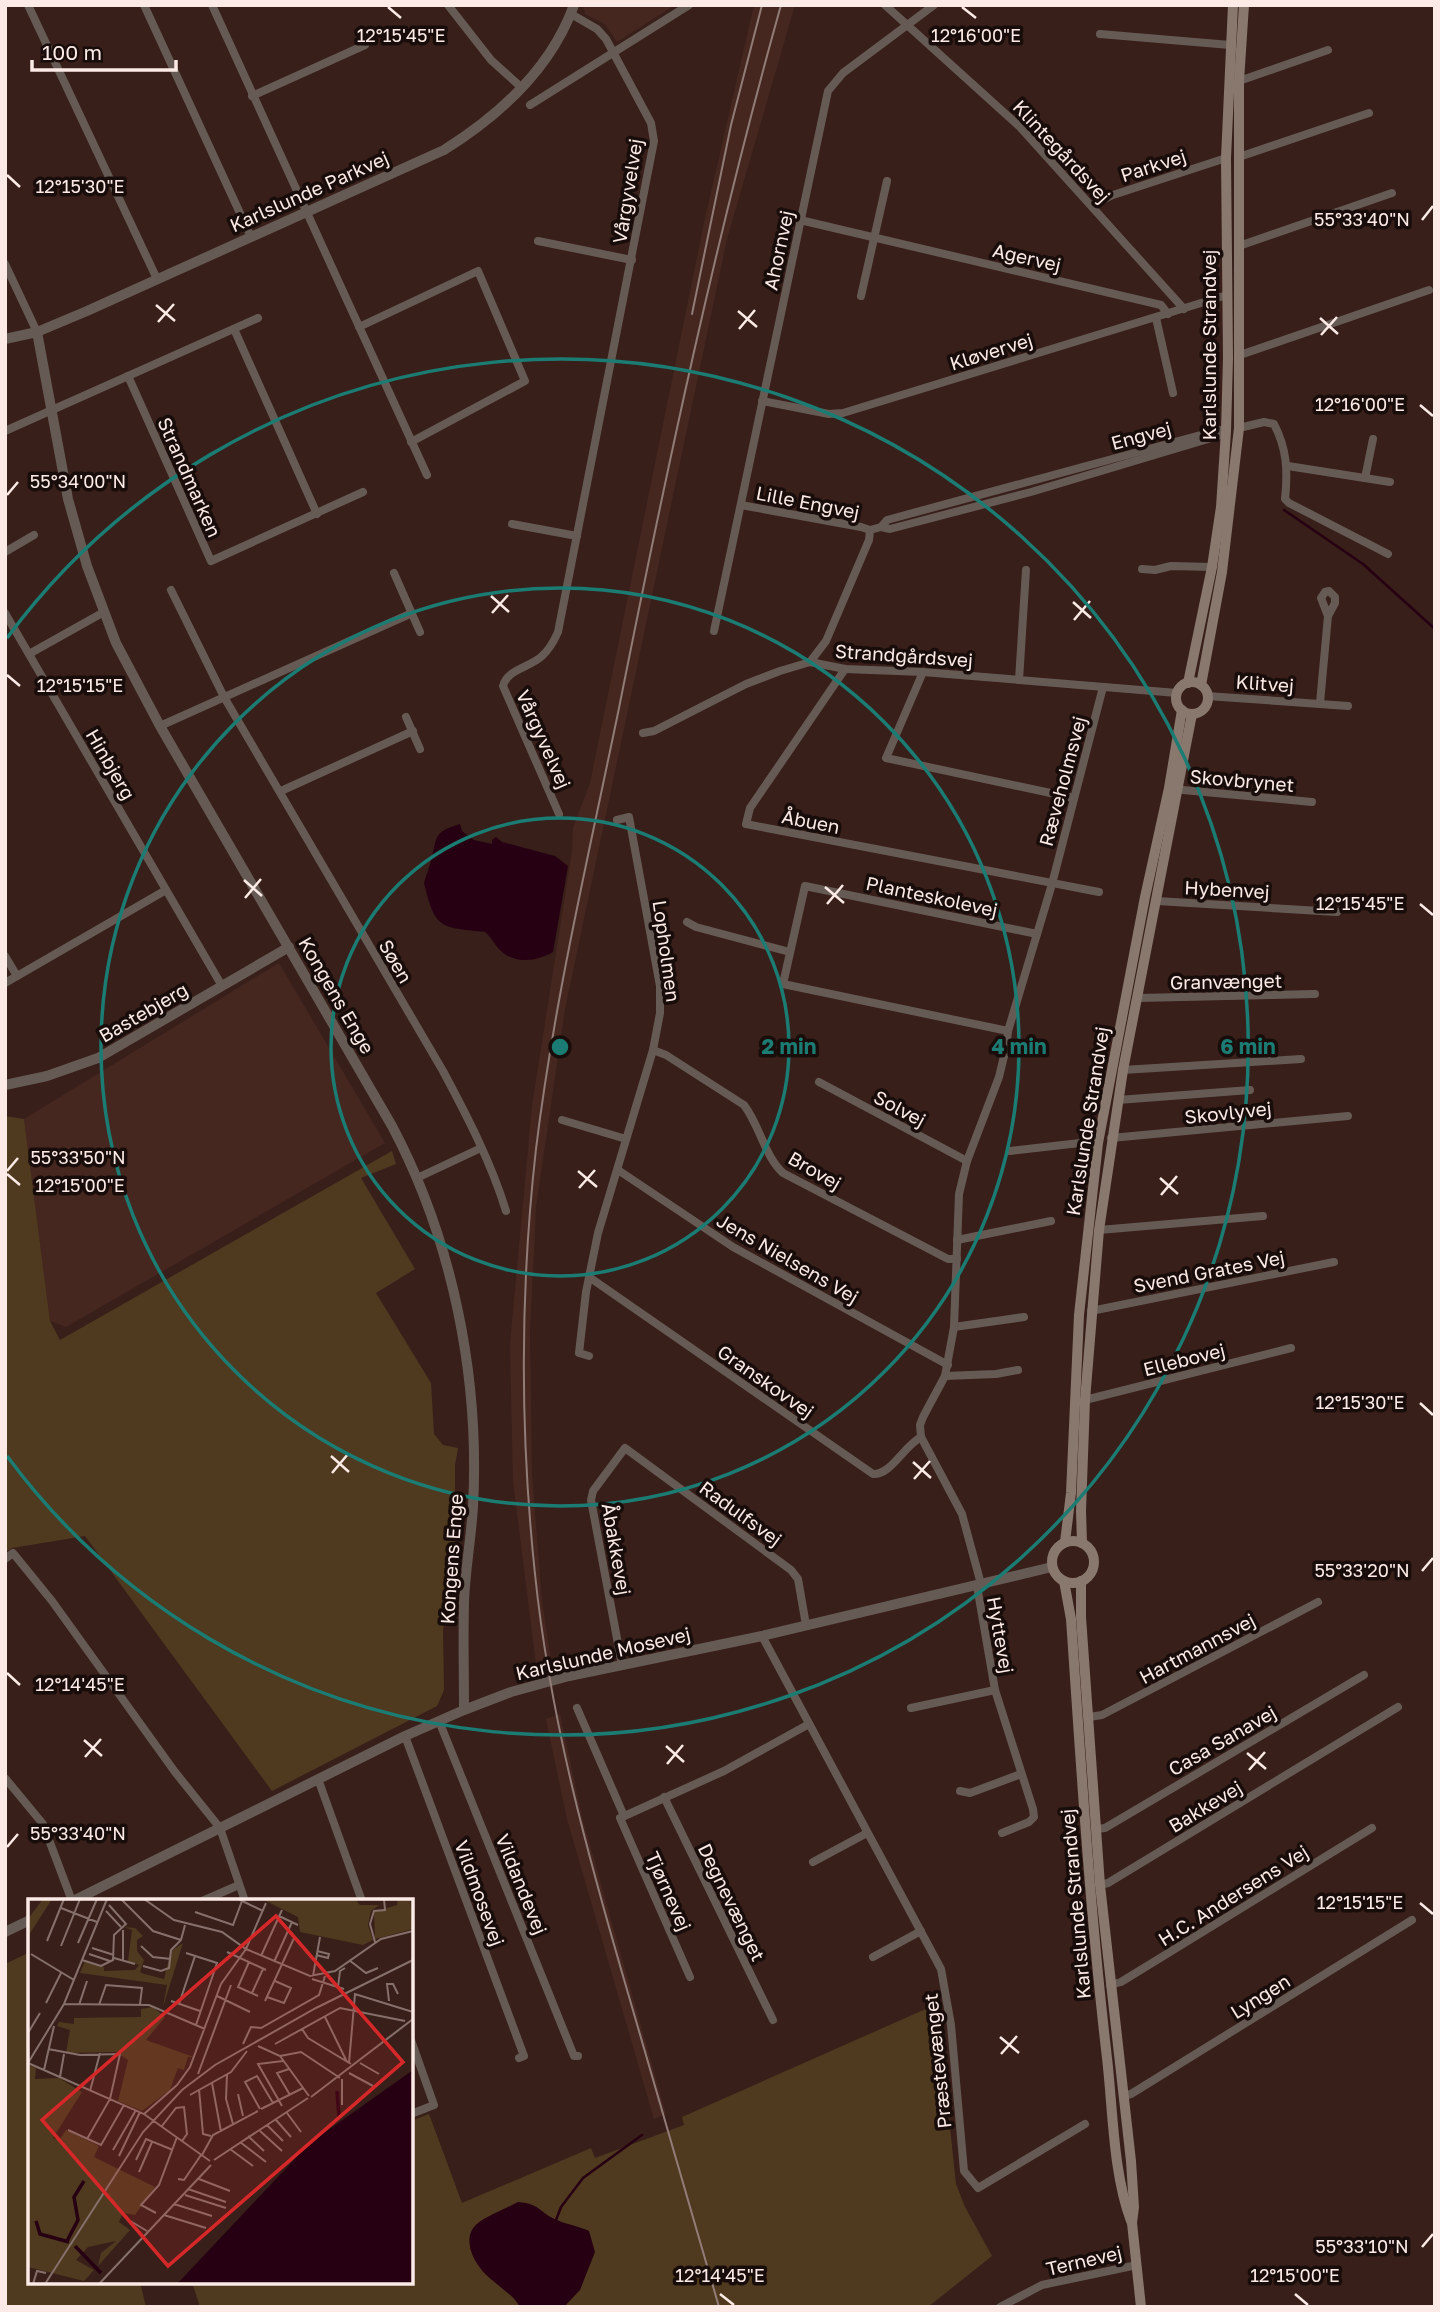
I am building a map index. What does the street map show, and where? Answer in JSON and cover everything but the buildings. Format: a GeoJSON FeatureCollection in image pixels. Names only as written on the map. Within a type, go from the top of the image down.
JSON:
{"type":"FeatureCollection","features":[{"type":"Feature","properties":{"kind":"main road","name":"Karlslunde Strandvej"},"geometry":{"type":"LineString","coordinates":[[1188,683],[1212,567],[1221,507],[1226,431],[1226,158],[1233,5]]}},
{"type":"Feature","properties":{"kind":"main road","name":"Karlslunde Strandvej"},"geometry":{"type":"LineString","coordinates":[[1201,685],[1222,572],[1240,428],[1239,157],[1244,5]]}},
{"type":"Feature","properties":{"kind":"main road"},"geometry":{"type":"LineString","coordinates":[[1188,683],[1201,685],[1208,696],[1207,701],[1202,710],[1187,712],[1177,702],[1177,693],[1188,683]]}},
{"type":"Feature","properties":{"kind":"main road","name":"Karlslunde Strandvej"},"geometry":{"type":"LineString","coordinates":[[1082,1543],[1085,1400],[1099,1230],[1111,1138],[1157,901],[1187,712]]}},
{"type":"Feature","properties":{"kind":"main road","name":"Karlslunde Strandvej"},"geometry":{"type":"LineString","coordinates":[[1065,1542],[1071,1493],[1079,1315],[1098,1143],[1145,897],[1174,789]]}},
{"type":"Feature","properties":{"kind":"main road"},"geometry":{"type":"LineString","coordinates":[[1065,1542],[1082,1543],[1092,1553],[1091,1571],[1081,1581],[1064,1581],[1052,1567],[1055,1549],[1065,1542]]}},
{"type":"Feature","properties":{"kind":"main road","name":"Karlslunde Strandvej"},"geometry":{"type":"LineString","coordinates":[[1064,1581],[1071,1619],[1094,1949],[1118,2158],[1126,2207],[1132,2223],[1141,2307]]}},
{"type":"Feature","properties":{"kind":"main road","name":"Karlslunde Strandvej"},"geometry":{"type":"LineString","coordinates":[[1081,1581],[1081,1617],[1100,1885],[1132,2184],[1132,2223]]}},
{"type":"Feature","properties":{"kind":"street"},"geometry":{"type":"LineString","coordinates":[[28,5],[157,279]]}},
{"type":"Feature","properties":{"kind":"street"},"geometry":{"type":"LineString","coordinates":[[144,5],[251,237]]}},
{"type":"Feature","properties":{"kind":"street"},"geometry":{"type":"LineString","coordinates":[[212,5],[427,475]]}},
{"type":"Feature","properties":{"kind":"street"},"geometry":{"type":"LineString","coordinates":[[448,5],[491,60],[522,88]]}},
{"type":"Feature","properties":{"kind":"street"},"geometry":{"type":"LineString","coordinates":[[530,105],[689,5]]}},
{"type":"Feature","properties":{"kind":"street","name":"Klintegårdsvej"},"geometry":{"type":"LineString","coordinates":[[885,5],[1020,127],[1184,309]]}},
{"type":"Feature","properties":{"kind":"street","name":"Ahornvej"},"geometry":{"type":"LineString","coordinates":[[714,631],[828,91],[843,73],[934,5]]}},
{"type":"Feature","properties":{"kind":"street","name":"Karlslunde Parkvej"},"geometry":{"type":"LineString","coordinates":[[5,339],[37,332],[444,150],[482,125],[522,88],[559,39],[573,9]]}},
{"type":"Feature","properties":{"kind":"street","name":"Vårgyvelvej"},"geometry":{"type":"LineString","coordinates":[[559,814],[503,686],[508,676],[540,658],[558,632],[654,141],[651,123],[615,53],[597,29],[573,9]]}},
{"type":"Feature","properties":{"kind":"street"},"geometry":{"type":"LineString","coordinates":[[1100,34],[1230,45]]}},
{"type":"Feature","properties":{"kind":"street"},"geometry":{"type":"LineString","coordinates":[[252,96],[365,45]]}},
{"type":"Feature","properties":{"kind":"street"},"geometry":{"type":"LineString","coordinates":[[1240,80],[1328,50]]}},
{"type":"Feature","properties":{"kind":"street"},"geometry":{"type":"LineString","coordinates":[[1239,157],[1369,113]]}},
{"type":"Feature","properties":{"kind":"street","name":"Parkvej"},"geometry":{"type":"LineString","coordinates":[[1092,205],[1113,195],[1226,158]]}},
{"type":"Feature","properties":{"kind":"street"},"geometry":{"type":"LineString","coordinates":[[861,296],[887,181]]}},
{"type":"Feature","properties":{"kind":"street","name":"Karlslunde Strandvej"},"geometry":{"type":"LineString","coordinates":[[1239,246],[1392,193]]}},
{"type":"Feature","properties":{"kind":"street","name":"Agervej"},"geometry":{"type":"LineString","coordinates":[[800,220],[1161,305],[1168,314]]}},
{"type":"Feature","properties":{"kind":"street","name":"Vårgyvelvej"},"geometry":{"type":"LineString","coordinates":[[538,241],[632,260]]}},
{"type":"Feature","properties":{"kind":"street"},"geometry":{"type":"LineString","coordinates":[[5,264],[37,332]]}},
{"type":"Feature","properties":{"kind":"street"},"geometry":{"type":"LineString","coordinates":[[359,327],[478,271],[525,381],[411,442]]}},
{"type":"Feature","properties":{"kind":"street"},"geometry":{"type":"LineString","coordinates":[[1240,355],[1429,289]]}},
{"type":"Feature","properties":{"kind":"street","name":"Kløvervej"},"geometry":{"type":"LineString","coordinates":[[762,401],[829,414],[843,413],[1227,295]]}},
{"type":"Feature","properties":{"kind":"street"},"geometry":{"type":"LineString","coordinates":[[5,431],[258,318]]}},
{"type":"Feature","properties":{"kind":"street"},"geometry":{"type":"LineString","coordinates":[[1156,318],[1173,393]]}},
{"type":"Feature","properties":{"kind":"street"},"geometry":{"type":"LineString","coordinates":[[234,329],[317,514]]}},
{"type":"Feature","properties":{"kind":"street","name":"Kongens Enge"},"geometry":{"type":"LineString","coordinates":[[37,332],[68,499],[104,612],[132,678],[392,1126],[417,1178],[444,1260],[462,1329],[470,1380],[473,1439],[473,1507],[464,1601],[464,1710]]}},
{"type":"Feature","properties":{"kind":"street","name":"Strandmarken"},"geometry":{"type":"LineString","coordinates":[[128,376],[211,561],[363,492]]}},
{"type":"Feature","properties":{"kind":"street"},"geometry":{"type":"LineString","coordinates":[[1240,428],[1265,422],[1274,424],[1281,438],[1288,466],[1285,499],[1289,503],[1388,554]]}},
{"type":"Feature","properties":{"kind":"street","name":"Engvej"},"geometry":{"type":"LineString","coordinates":[[870,530],[881,527],[887,520],[1219,430],[1226,431]]}},
{"type":"Feature","properties":{"kind":"street"},"geometry":{"type":"LineString","coordinates":[[1365,478],[1373,439]]}},
{"type":"Feature","properties":{"kind":"street"},"geometry":{"type":"LineString","coordinates":[[1288,466],[1390,482]]}},
{"type":"Feature","properties":{"kind":"street","name":"Lille Engvej"},"geometry":{"type":"LineString","coordinates":[[741,505],[870,530]]}},
{"type":"Feature","properties":{"kind":"street"},"geometry":{"type":"LineString","coordinates":[[512,524],[577,536]]}},
{"type":"Feature","properties":{"kind":"street"},"geometry":{"type":"LineString","coordinates":[[810,662],[826,641],[869,540],[870,530]]}},
{"type":"Feature","properties":{"kind":"street"},"geometry":{"type":"LineString","coordinates":[[5,552],[34,535]]}},
{"type":"Feature","properties":{"kind":"street"},"geometry":{"type":"LineString","coordinates":[[1142,569],[1155,570],[1171,566],[1212,567]]}},
{"type":"Feature","properties":{"kind":"street"},"geometry":{"type":"LineString","coordinates":[[1019,680],[1026,570]]}},
{"type":"Feature","properties":{"kind":"street"},"geometry":{"type":"LineString","coordinates":[[394,573],[420,632]]}},
{"type":"Feature","properties":{"kind":"street","name":"Søen"},"geometry":{"type":"LineString","coordinates":[[171,590],[224,697],[443,1071],[481,1148],[506,1211]]}},
{"type":"Feature","properties":{"kind":"street"},"geometry":{"type":"LineString","coordinates":[[29,654],[104,612]]}},
{"type":"Feature","properties":{"kind":"street","name":"Hinbjerg"},"geometry":{"type":"LineString","coordinates":[[5,613],[222,986]]}},
{"type":"Feature","properties":{"kind":"street"},"geometry":{"type":"LineString","coordinates":[[160,726],[412,613]]}},
{"type":"Feature","properties":{"kind":"street","name":"Klitvej"},"geometry":{"type":"LineString","coordinates":[[1320,703],[1328,616]]}},
{"type":"Feature","properties":{"kind":"street","name":"Strandgårdsvej"},"geometry":{"type":"LineString","coordinates":[[643,733],[654,731],[746,684],[810,662],[845,669],[923,672],[1177,693]]}},
{"type":"Feature","properties":{"kind":"street","name":"Åbuen"},"geometry":{"type":"LineString","coordinates":[[845,669],[750,808],[746,824],[1052,884]]}},
{"type":"Feature","properties":{"kind":"street"},"geometry":{"type":"LineString","coordinates":[[923,672],[886,758],[1074,798]]}},
{"type":"Feature","properties":{"kind":"street","name":"Ræveholmsvej"},"geometry":{"type":"LineString","coordinates":[[921,1437],[920,1425],[923,1417],[948,1365],[954,1326],[959,1194],[967,1161],[999,1077],[1008,1031],[1052,884],[1103,687]]}},
{"type":"Feature","properties":{"kind":"street","name":"Klitvej"},"geometry":{"type":"LineString","coordinates":[[1208,696],[1348,706]]}},
{"type":"Feature","properties":{"kind":"street"},"geometry":{"type":"LineString","coordinates":[[406,717],[421,748]]}},
{"type":"Feature","properties":{"kind":"street"},"geometry":{"type":"LineString","coordinates":[[281,791],[413,731]]}},
{"type":"Feature","properties":{"kind":"street","name":"Skovbrynet"},"geometry":{"type":"LineString","coordinates":[[1174,789],[1312,802]]}},
{"type":"Feature","properties":{"kind":"street","name":"Lopholmen"},"geometry":{"type":"LineString","coordinates":[[589,1356],[579,1353],[598,1233],[653,1050],[660,1013],[660,986],[629,817],[617,820]]}},
{"type":"Feature","properties":{"kind":"street"},"geometry":{"type":"LineString","coordinates":[[1052,884],[1100,891]]}},
{"type":"Feature","properties":{"kind":"street","name":"Planteskolevej"},"geometry":{"type":"LineString","coordinates":[[1008,1031],[783,984],[805,886],[1037,933]]}},
{"type":"Feature","properties":{"kind":"street"},"geometry":{"type":"LineString","coordinates":[[5,983],[166,890]]}},
{"type":"Feature","properties":{"kind":"street","name":"Hybenvej"},"geometry":{"type":"LineString","coordinates":[[1157,901],[1337,912]]}},
{"type":"Feature","properties":{"kind":"street"},"geometry":{"type":"LineString","coordinates":[[687,922],[696,927],[790,951]]}},
{"type":"Feature","properties":{"kind":"street","name":"Bastebjerg"},"geometry":{"type":"LineString","coordinates":[[5,1085],[47,1076],[99,1058],[289,947]]}},
{"type":"Feature","properties":{"kind":"street"},"geometry":{"type":"LineString","coordinates":[[5,956],[17,976]]}},
{"type":"Feature","properties":{"kind":"street","name":"Granvænget"},"geometry":{"type":"LineString","coordinates":[[1138,999],[1315,995]]}},
{"type":"Feature","properties":{"kind":"street","name":"Brovej"},"geometry":{"type":"LineString","coordinates":[[653,1050],[666,1055],[744,1105],[752,1115],[770,1158],[783,1173],[948,1259],[957,1259]]}},
{"type":"Feature","properties":{"kind":"street","name":"Karlslunde Strandvej"},"geometry":{"type":"LineString","coordinates":[[1124,1070],[1301,1059]]}},
{"type":"Feature","properties":{"kind":"street","name":"Solvej"},"geometry":{"type":"LineString","coordinates":[[819,1082],[967,1161]]}},
{"type":"Feature","properties":{"kind":"street"},"geometry":{"type":"LineString","coordinates":[[1118,1101],[1250,1090]]}},
{"type":"Feature","properties":{"kind":"street","name":"Skovlyvej"},"geometry":{"type":"LineString","coordinates":[[1111,1138],[1348,1116]]}},
{"type":"Feature","properties":{"kind":"street"},"geometry":{"type":"LineString","coordinates":[[562,1120],[626,1139]]}},
{"type":"Feature","properties":{"kind":"street"},"geometry":{"type":"LineString","coordinates":[[1010,1151],[1098,1143]]}},
{"type":"Feature","properties":{"kind":"street"},"geometry":{"type":"LineString","coordinates":[[417,1178],[481,1148]]}},
{"type":"Feature","properties":{"kind":"street","name":"Jens Nielsens Vej"},"geometry":{"type":"LineString","coordinates":[[618,1170],[733,1247],[948,1365]]}},
{"type":"Feature","properties":{"kind":"street"},"geometry":{"type":"LineString","coordinates":[[1099,1230],[1262,1216]]}},
{"type":"Feature","properties":{"kind":"street"},"geometry":{"type":"LineString","coordinates":[[957,1240],[1051,1221]]}},
{"type":"Feature","properties":{"kind":"street","name":"Svend Grates Vej"},"geometry":{"type":"LineString","coordinates":[[1091,1311],[1335,1262]]}},
{"type":"Feature","properties":{"kind":"street","name":"Granskovvej"},"geometry":{"type":"LineString","coordinates":[[589,1277],[873,1474],[887,1471],[909,1444],[921,1437]]}},
{"type":"Feature","properties":{"kind":"street"},"geometry":{"type":"LineString","coordinates":[[954,1326],[1024,1317]]}},
{"type":"Feature","properties":{"kind":"street","name":"Ellebovej"},"geometry":{"type":"LineString","coordinates":[[1085,1400],[1291,1348]]}},
{"type":"Feature","properties":{"kind":"street"},"geometry":{"type":"LineString","coordinates":[[945,1376],[1018,1370]]}},
{"type":"Feature","properties":{"kind":"street"},"geometry":{"type":"LineString","coordinates":[[921,1437],[962,1514],[979,1585]]}},
{"type":"Feature","properties":{"kind":"street","name":"Radulfsvej"},"geometry":{"type":"LineString","coordinates":[[625,1448],[791,1570],[798,1578],[806,1625]]}},
{"type":"Feature","properties":{"kind":"street","name":"Åbakkevej"},"geometry":{"type":"LineString","coordinates":[[622,1665],[591,1500],[593,1491],[625,1448]]}},
{"type":"Feature","properties":{"kind":"street"},"geometry":{"type":"LineString","coordinates":[[5,1559],[13,1553],[175,1772],[220,1828],[244,1899]]}},
{"type":"Feature","properties":{"kind":"street","name":"Karlslunde Mosevej"},"geometry":{"type":"LineString","coordinates":[[76,1899],[405,1736],[464,1710],[540,1684],[762,1636],[1052,1567]]}},
{"type":"Feature","properties":{"kind":"street","name":"Hyttevej"},"geometry":{"type":"LineString","coordinates":[[979,1585],[995,1690],[1034,1817],[1029,1822],[1002,1833]]}},
{"type":"Feature","properties":{"kind":"street","name":"Hartmannsvej"},"geometry":{"type":"LineString","coordinates":[[1088,1717],[1101,1715],[1318,1602]]}},
{"type":"Feature","properties":{"kind":"street","name":"Præstevænget"},"geometry":{"type":"LineString","coordinates":[[762,1636],[940,1969],[951,2025],[964,2171],[978,2188],[1085,2124]]}},
{"type":"Feature","properties":{"kind":"street","name":"Casa Sanavej"},"geometry":{"type":"LineString","coordinates":[[1096,1829],[1105,1828],[1364,1675]]}},
{"type":"Feature","properties":{"kind":"street","name":"Hyttevej"},"geometry":{"type":"LineString","coordinates":[[911,1708],[995,1690]]}},
{"type":"Feature","properties":{"kind":"street","name":"Bakkevej"},"geometry":{"type":"LineString","coordinates":[[1100,1885],[1120,1876],[1398,1707]]}},
{"type":"Feature","properties":{"kind":"street","name":"Tjørnevej"},"geometry":{"type":"LineString","coordinates":[[577,1708],[690,1977]]}},
{"type":"Feature","properties":{"kind":"street","name":"Vildandevej"},"geometry":{"type":"LineString","coordinates":[[439,1721],[574,2056],[578,2056]]}},
{"type":"Feature","properties":{"kind":"street"},"geometry":{"type":"LineString","coordinates":[[622,1817],[724,1771],[809,1724]]}},
{"type":"Feature","properties":{"kind":"street","name":"Vildmosevej"},"geometry":{"type":"LineString","coordinates":[[405,1736],[524,2056],[519,2058]]}},
{"type":"Feature","properties":{"kind":"street"},"geometry":{"type":"LineString","coordinates":[[960,1791],[970,1793],[1021,1773]]}},
{"type":"Feature","properties":{"kind":"street"},"geometry":{"type":"LineString","coordinates":[[5,1777],[43,1824],[71,1899]]}},
{"type":"Feature","properties":{"kind":"street"},"geometry":{"type":"LineString","coordinates":[[318,1779],[361,1899]]}},
{"type":"Feature","properties":{"kind":"street","name":"Degnevænget"},"geometry":{"type":"LineString","coordinates":[[664,1797],[773,2020]]}},
{"type":"Feature","properties":{"kind":"street","name":"H.C. Andersens Vej"},"geometry":{"type":"LineString","coordinates":[[1110,1985],[1121,1982],[1372,1828]]}},
{"type":"Feature","properties":{"kind":"street"},"geometry":{"type":"LineString","coordinates":[[813,1862],[867,1833]]}},
{"type":"Feature","properties":{"kind":"street"},"geometry":{"type":"LineString","coordinates":[[207,1899],[239,1885]]}},
{"type":"Feature","properties":{"kind":"street","name":"Lyngen"},"geometry":{"type":"LineString","coordinates":[[1123,2096],[1131,2094],[1412,1920]]}},
{"type":"Feature","properties":{"kind":"street"},"geometry":{"type":"LineString","coordinates":[[5,1931],[28,1921]]}},
{"type":"Feature","properties":{"kind":"street"},"geometry":{"type":"LineString","coordinates":[[873,1957],[921,1931]]}},
{"type":"Feature","properties":{"kind":"street"},"geometry":{"type":"LineString","coordinates":[[413,2046],[434,2105],[413,2113]]}},
{"type":"Feature","properties":{"kind":"street","name":"Ternevej"},"geometry":{"type":"LineString","coordinates":[[1000,2307],[1042,2285],[1137,2264]]}},
{"type":"Feature","properties":{"kind":"shaded area"},"geometry":{"type":"Polygon","coordinates":[[[583,5],[675,5],[617,42],[605,24],[585,14],[583,5]]]}},
{"type":"Feature","properties":{"kind":"shaded area"},"geometry":{"type":"Polygon","coordinates":[[[754,5],[795,5],[727,239],[565,1009],[536,1207],[530,1332],[532,1475],[542,1601],[551,1660],[536,1664],[513,1481],[510,1344],[532,1106],[572,851],[573,828],[590,783],[704,223],[754,5]]]}},
{"type":"Feature","properties":{"kind":"shaded area"},"geometry":{"type":"Polygon","coordinates":[[[460,824],[462,831],[474,840],[492,844],[496,837],[502,842],[555,856],[568,866],[553,952],[540,958],[512,958],[500,950],[485,932],[449,927],[437,918],[424,883],[438,836],[460,824]]]}},
{"type":"Feature","properties":{"kind":"shaded area"},"geometry":{"type":"Polygon","coordinates":[[[279,963],[385,1143],[66,1327],[50,1321],[24,1119],[279,963]]]}},
{"type":"Feature","properties":{"kind":"shaded area"},"geometry":{"type":"Polygon","coordinates":[[[5,1116],[24,1119],[50,1321],[60,1340],[392,1151],[396,1164],[361,1178],[415,1269],[376,1293],[431,1383],[434,1434],[443,1445],[458,1448],[455,1465],[455,1540],[443,1631],[444,1690],[437,1706],[272,1791],[85,1536],[12,1548],[5,1552],[5,1116]]]}},
{"type":"Feature","properties":{"kind":"shaded area"},"geometry":{"type":"Polygon","coordinates":[[[560,1714],[582,1817],[666,2114],[654,2119],[567,1819],[546,1719],[560,1714]]]}},
{"type":"Feature","properties":{"kind":"shaded area"},"geometry":{"type":"Polygon","coordinates":[[[28,1953],[28,2284],[140,2284],[146,2307],[5,2307],[5,1964],[28,1953]]]}},
{"type":"Feature","properties":{"kind":"shaded area"},"geometry":{"type":"Polygon","coordinates":[[[937,2004],[956,2184],[965,2207],[992,2256],[928,2307],[200,2307],[193,2284],[413,2284],[413,2120],[429,2114],[462,2203],[591,2148],[595,2158],[684,2125],[682,2117],[937,2004]]]}},
{"type":"Feature","properties":{"kind":"shaded area"},"geometry":{"type":"Polygon","coordinates":[[[518,2202],[532,2205],[557,2220],[589,2231],[595,2252],[580,2290],[564,2307],[520,2307],[486,2275],[472,2253],[470,2237],[478,2223],[518,2202]]]}},
{"type":"Feature","properties":{"kind":"waterway"},"geometry":{"type":"LineString","coordinates":[[1284,510],[1363,564],[1435,629]]}},
{"type":"Feature","properties":{"kind":"waterway"},"geometry":{"type":"LineString","coordinates":[[556,2220],[561,2207],[583,2178],[642,2135]]}},
{"type":"Feature","properties":{"kind":"tram line"},"geometry":{"type":"LineString","coordinates":[[692,314],[731,125],[762,5]]}},
{"type":"Feature","properties":{"kind":"tram line"},"geometry":{"type":"LineString","coordinates":[[719,2307],[600,1895],[550,1682],[530,1521],[525,1415],[525,1308],[536,1149],[552,1038],[573,928],[693,355],[781,5]]}}]}
